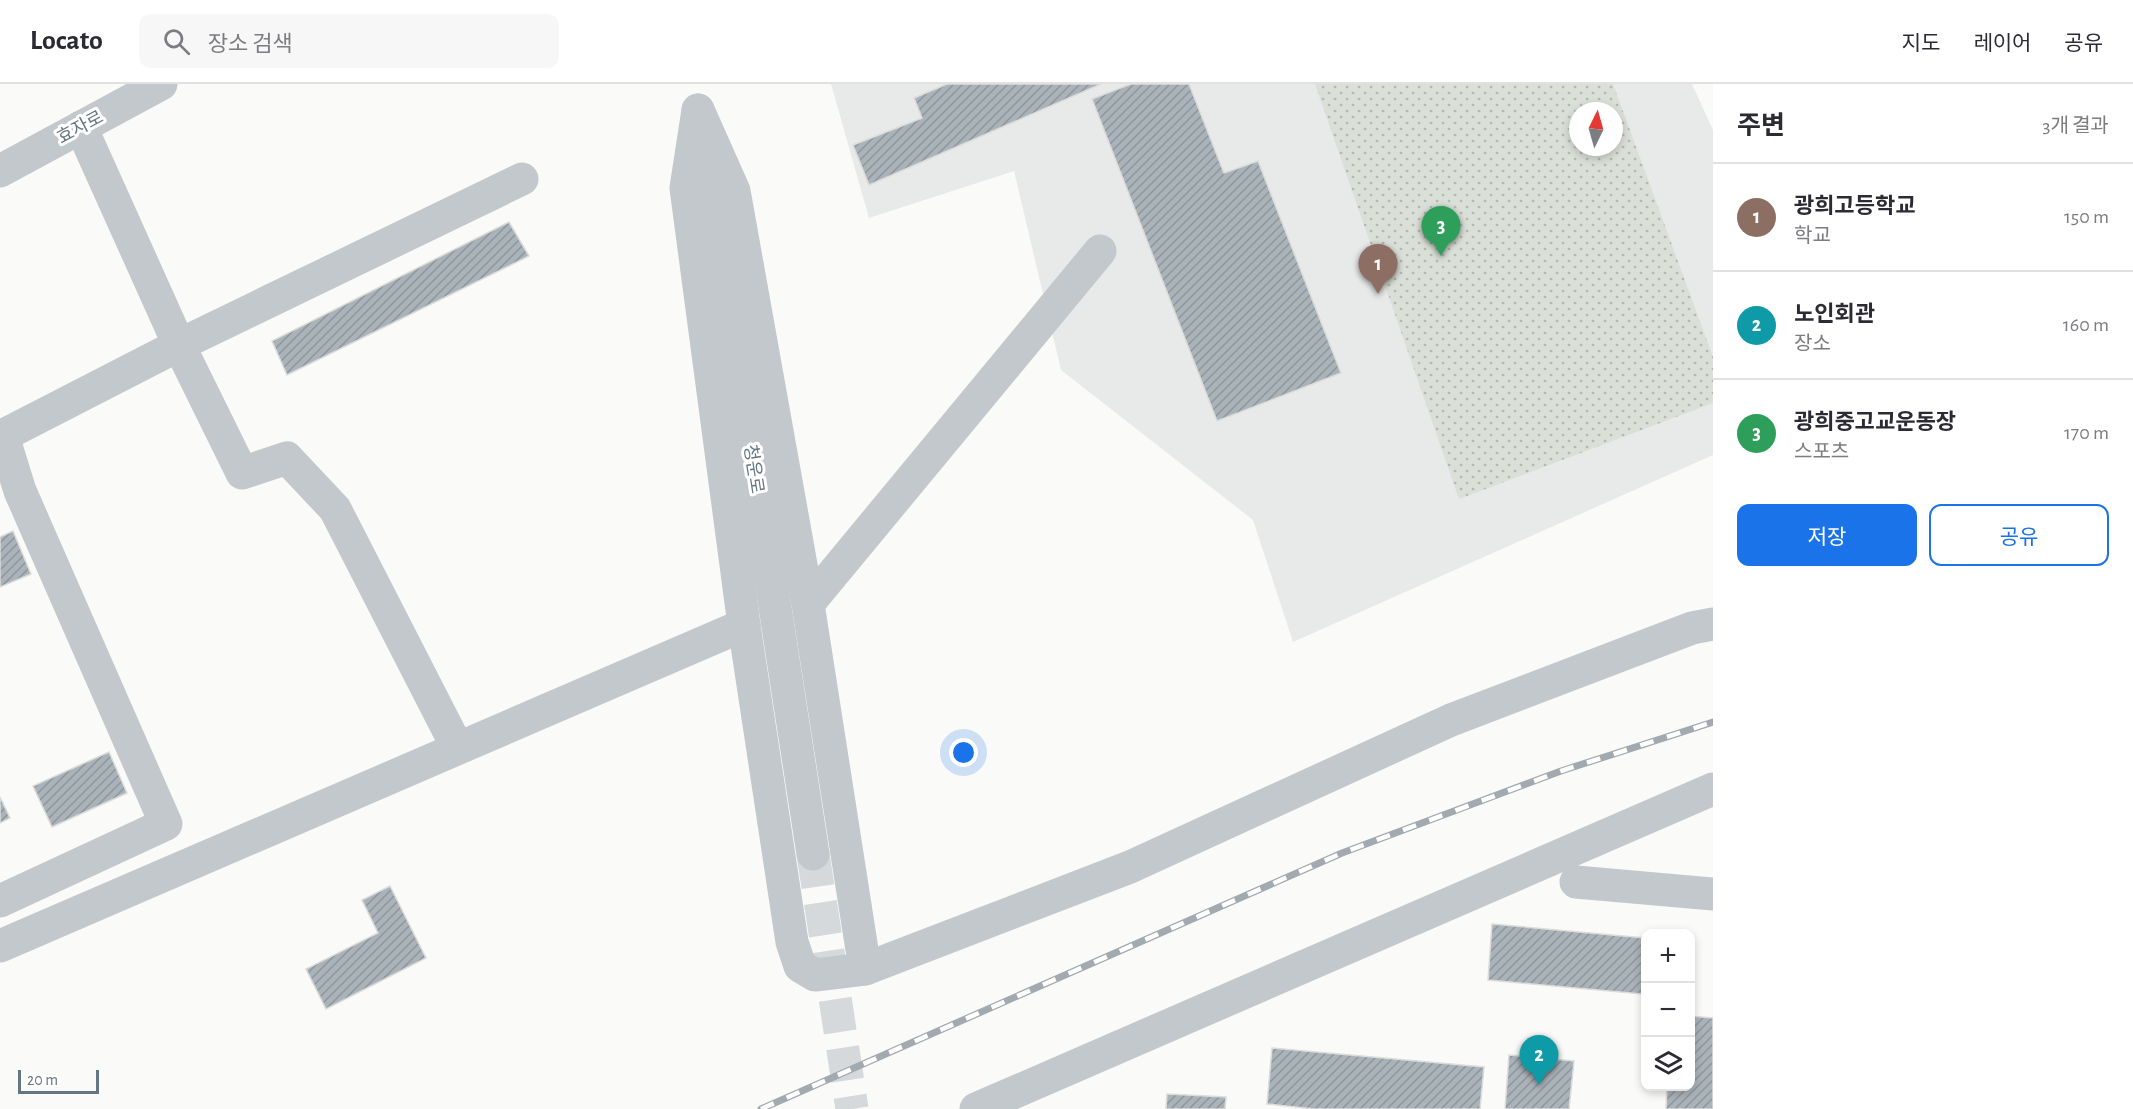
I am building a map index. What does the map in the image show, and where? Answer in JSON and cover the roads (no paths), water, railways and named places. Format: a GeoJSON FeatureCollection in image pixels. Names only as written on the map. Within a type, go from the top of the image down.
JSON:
{"type":"FeatureCollection","features":[{"type":"Feature","properties":{"kind":"street","name":"효자로"},"geometry":{"type":"LineString","coordinates":[[0,171],[161,84]]}},
{"type":"Feature","properties":{"kind":"street"},"geometry":{"type":"LineString","coordinates":[[696,97],[734,191],[808,604],[865,969]]}},
{"type":"Feature","properties":{"kind":"street"},"geometry":{"type":"LineString","coordinates":[[696,97],[686,188],[744,625],[792,942],[800,966],[815,975],[865,969],[1130,867],[1451,720],[1692,628],[1713,624]]}},
{"type":"Feature","properties":{"kind":"street","name":"청운로"},"geometry":{"type":"LineString","coordinates":[[696,97],[813,854]]}},
{"type":"Feature","properties":{"kind":"street"},"geometry":{"type":"LineString","coordinates":[[81,126],[179,345],[242,473],[287,458],[335,509],[457,747]]}},
{"type":"Feature","properties":{"kind":"street"},"geometry":{"type":"LineString","coordinates":[[0,901],[166,824],[10,496],[1,436],[179,345],[522,179]]}},
{"type":"Feature","properties":{"kind":"street"},"geometry":{"type":"LineString","coordinates":[[808,604],[1100,251]]}},
{"type":"Feature","properties":{"kind":"street"},"geometry":{"type":"LineString","coordinates":[[0,946],[744,625]]}},
{"type":"Feature","properties":{"kind":"street"},"geometry":{"type":"LineString","coordinates":[[976,1109],[1713,789]]}},
{"type":"Feature","properties":{"kind":"street"},"geometry":{"type":"LineString","coordinates":[[1576,882],[1713,894]]}},
{"type":"Feature","properties":{"kind":"tunnel"},"geometry":{"type":"LineString","coordinates":[[813,854],[852,1109]]}},
{"type":"Feature","properties":{"kind":"railway"},"geometry":{"type":"LineString","coordinates":[[761,1109],[1342,853],[1561,771],[1713,722]]}},
{"type":"Feature","properties":{"kind":"place","name":"광희중고교운동장"},"geometry":{"type":"Point","coordinates":[1441,256]}},
{"type":"Feature","properties":{"kind":"place","name":"광희고등학교"},"geometry":{"type":"Point","coordinates":[1378,294]}},
{"type":"Feature","properties":{"kind":"place","name":"노인회관"},"geometry":{"type":"Point","coordinates":[1539,1085]}}]}
